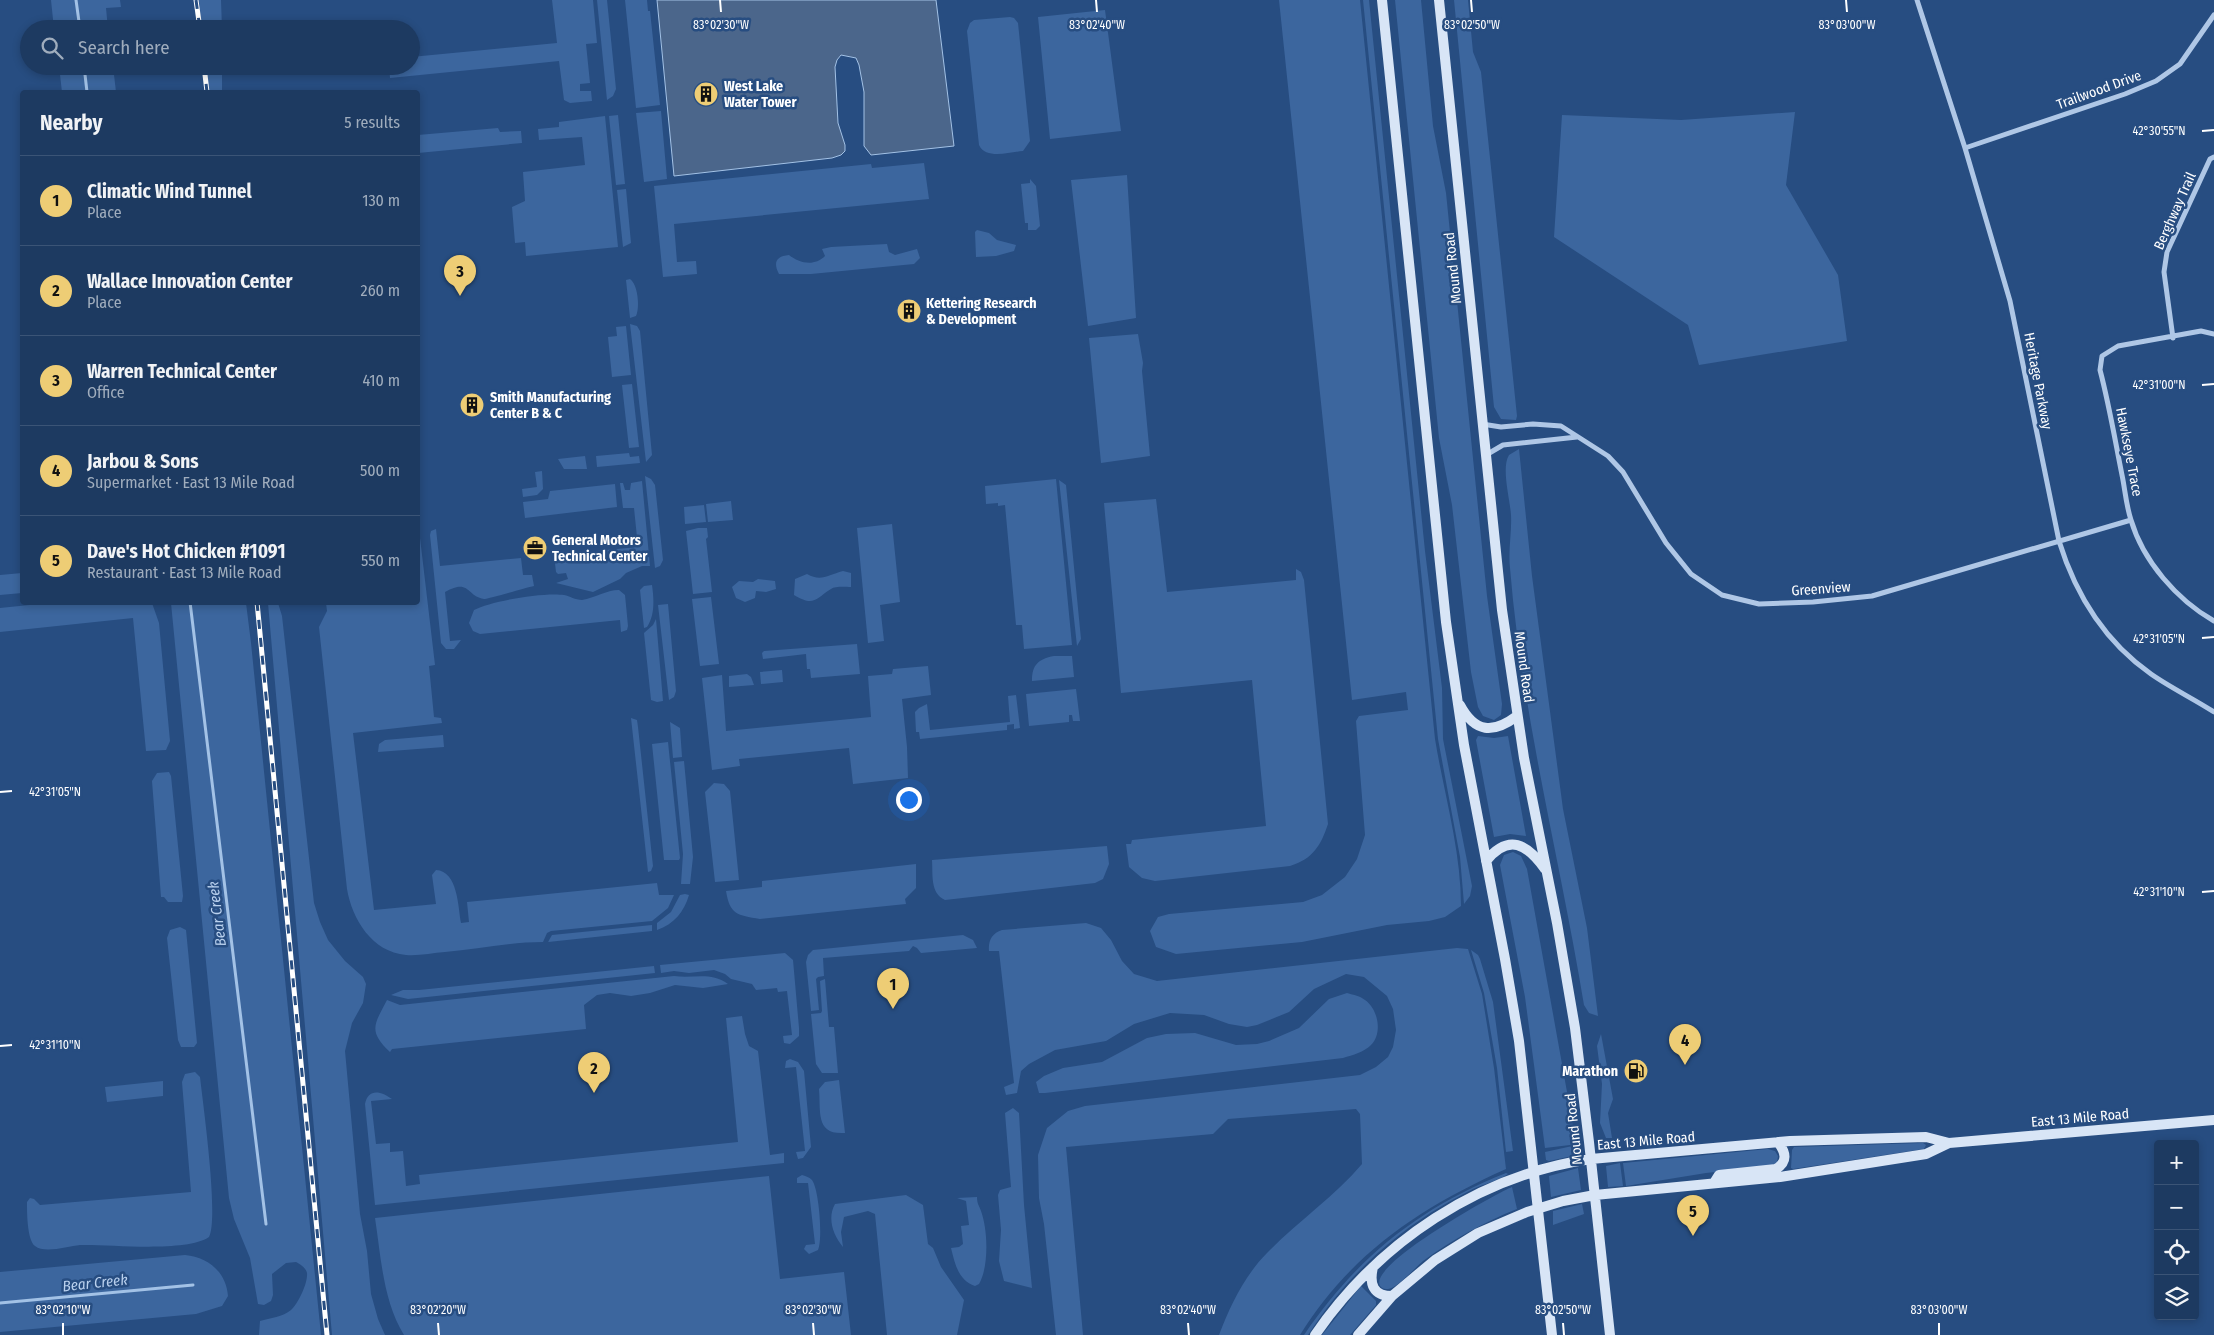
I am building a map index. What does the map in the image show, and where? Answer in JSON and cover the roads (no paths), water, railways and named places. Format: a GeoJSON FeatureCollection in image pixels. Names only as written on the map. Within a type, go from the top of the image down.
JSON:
{"type":"FeatureCollection","features":[{"type":"Feature","properties":{"kind":"main road"},"geometry":{"type":"LineString","coordinates":[[1382,0],[1440,578],[1457,700],[1514,1009],[1535,1172],[1552,1335]]}},
{"type":"Feature","properties":{"kind":"main road","name":"Mound Road"},"geometry":{"type":"LineString","coordinates":[[1439,0],[1502,610],[1517,716],[1574,1028],[1591,1160],[1610,1335]]}},
{"type":"Feature","properties":{"kind":"main road"},"geometry":{"type":"LineString","coordinates":[[1457,700],[1470,720],[1484,728],[1499,727],[1517,716]]}},
{"type":"Feature","properties":{"kind":"main road"},"geometry":{"type":"LineString","coordinates":[[1486,861],[1498,848],[1513,844],[1528,850],[1547,872]]}},
{"type":"Feature","properties":{"kind":"main road","name":"East 13 Mile Road"},"geometry":{"type":"LineString","coordinates":[[1316,1335],[1338,1304],[1374,1266],[1393,1248],[1437,1216],[1490,1189],[1535,1172],[1564,1164],[1778,1142],[1926,1137],[1949,1143],[2214,1120]]}},
{"type":"Feature","properties":{"kind":"main road"},"geometry":{"type":"LineString","coordinates":[[1714,1183],[1719,1175],[1776,1169],[1785,1161],[1785,1154],[1778,1142]]}},
{"type":"Feature","properties":{"kind":"main road","name":"East 13 Mile Road"},"geometry":{"type":"LineString","coordinates":[[1358,1335],[1392,1296],[1418,1273],[1455,1246],[1493,1226],[1539,1209],[1595,1195],[1800,1174],[1926,1154],[1949,1143]]}},
{"type":"Feature","properties":{"kind":"main road"},"geometry":{"type":"LineString","coordinates":[[1374,1266],[1371,1276],[1373,1288],[1380,1295],[1392,1296]]}},
{"type":"Feature","properties":{"kind":"street","name":"Heritage Parkway"},"geometry":{"type":"LineString","coordinates":[[1917,0],[1965,148],[2010,301],[2059,541],[2069,574],[2091,612],[2108,636],[2131,659],[2152,675],[2214,712]]}},
{"type":"Feature","properties":{"kind":"street","name":"Trailwood Drive"},"geometry":{"type":"LineString","coordinates":[[1965,148],[2125,94],[2156,81],[2180,64],[2214,16]]}},
{"type":"Feature","properties":{"kind":"street","name":"Berghway Trail"},"geometry":{"type":"LineString","coordinates":[[2173,338],[2164,272],[2167,252],[2210,159],[2214,157]]}},
{"type":"Feature","properties":{"kind":"street","name":"Hawkseye Trace"},"geometry":{"type":"LineString","coordinates":[[2131,520],[2100,370],[2102,356],[2118,346],[2173,338],[2201,331],[2214,334]]}},
{"type":"Feature","properties":{"kind":"street","name":"Greenview"},"geometry":{"type":"LineString","coordinates":[[1482,424],[1501,427],[1547,424],[1561,426],[1599,449],[1615,462],[1631,484],[1666,543],[1691,574],[1722,595],[1759,604],[1813,602],[1872,596],[2131,520]]}},
{"type":"Feature","properties":{"kind":"street"},"geometry":{"type":"LineString","coordinates":[[1486,456],[1503,445],[1577,437]]}},
{"type":"Feature","properties":{"kind":"street"},"geometry":{"type":"LineString","coordinates":[[2131,520],[2155,567],[2187,602],[2214,621]]}},
{"type":"Feature","properties":{"kind":"waterway","name":"Bear Creek"},"geometry":{"type":"LineString","coordinates":[[76,0],[79,20]]}},
{"type":"Feature","properties":{"kind":"waterway","name":"Bear Creek"},"geometry":{"type":"LineString","coordinates":[[85,75],[87,90]]}},
{"type":"Feature","properties":{"kind":"waterway","name":"Bear Creek"},"geometry":{"type":"LineString","coordinates":[[190,605],[266,1224]]}},
{"type":"Feature","properties":{"kind":"waterway","name":"Bear Creek"},"geometry":{"type":"LineString","coordinates":[[0,1303],[193,1285]]}},
{"type":"Feature","properties":{"kind":"railway"},"geometry":{"type":"LineString","coordinates":[[196,0],[199,20]]}},
{"type":"Feature","properties":{"kind":"railway"},"geometry":{"type":"LineString","coordinates":[[205,75],[207,90]]}},
{"type":"Feature","properties":{"kind":"railway"},"geometry":{"type":"LineString","coordinates":[[257,605],[327,1335]]}},
{"type":"Feature","properties":{"kind":"place","name":"West Lake Water Tower"},"geometry":{"type":"Point","coordinates":[706,94]}},
{"type":"Feature","properties":{"kind":"place","name":"Warren Technical Center"},"geometry":{"type":"Point","coordinates":[460,296]}},
{"type":"Feature","properties":{"kind":"place","name":"Kettering Research & Development"},"geometry":{"type":"Point","coordinates":[909,311]}},
{"type":"Feature","properties":{"kind":"place","name":"Smith Manufacturing Center B & C"},"geometry":{"type":"Point","coordinates":[472,405]}},
{"type":"Feature","properties":{"kind":"place","name":"General Motors Technical Center"},"geometry":{"type":"Point","coordinates":[535,548]}},
{"type":"Feature","properties":{"kind":"place","name":"Climatic Wind Tunnel"},"geometry":{"type":"Point","coordinates":[893,1009]}},
{"type":"Feature","properties":{"kind":"place","name":"Jarbou & Sons"},"geometry":{"type":"Point","coordinates":[1685,1065]}},
{"type":"Feature","properties":{"kind":"place","name":"Marathon"},"geometry":{"type":"Point","coordinates":[1636,1071]}},
{"type":"Feature","properties":{"kind":"place","name":"Wallace Innovation Center"},"geometry":{"type":"Point","coordinates":[594,1093]}},
{"type":"Feature","properties":{"kind":"place","name":"Dave's Hot Chicken #1091"},"geometry":{"type":"Point","coordinates":[1693,1236]}}]}
